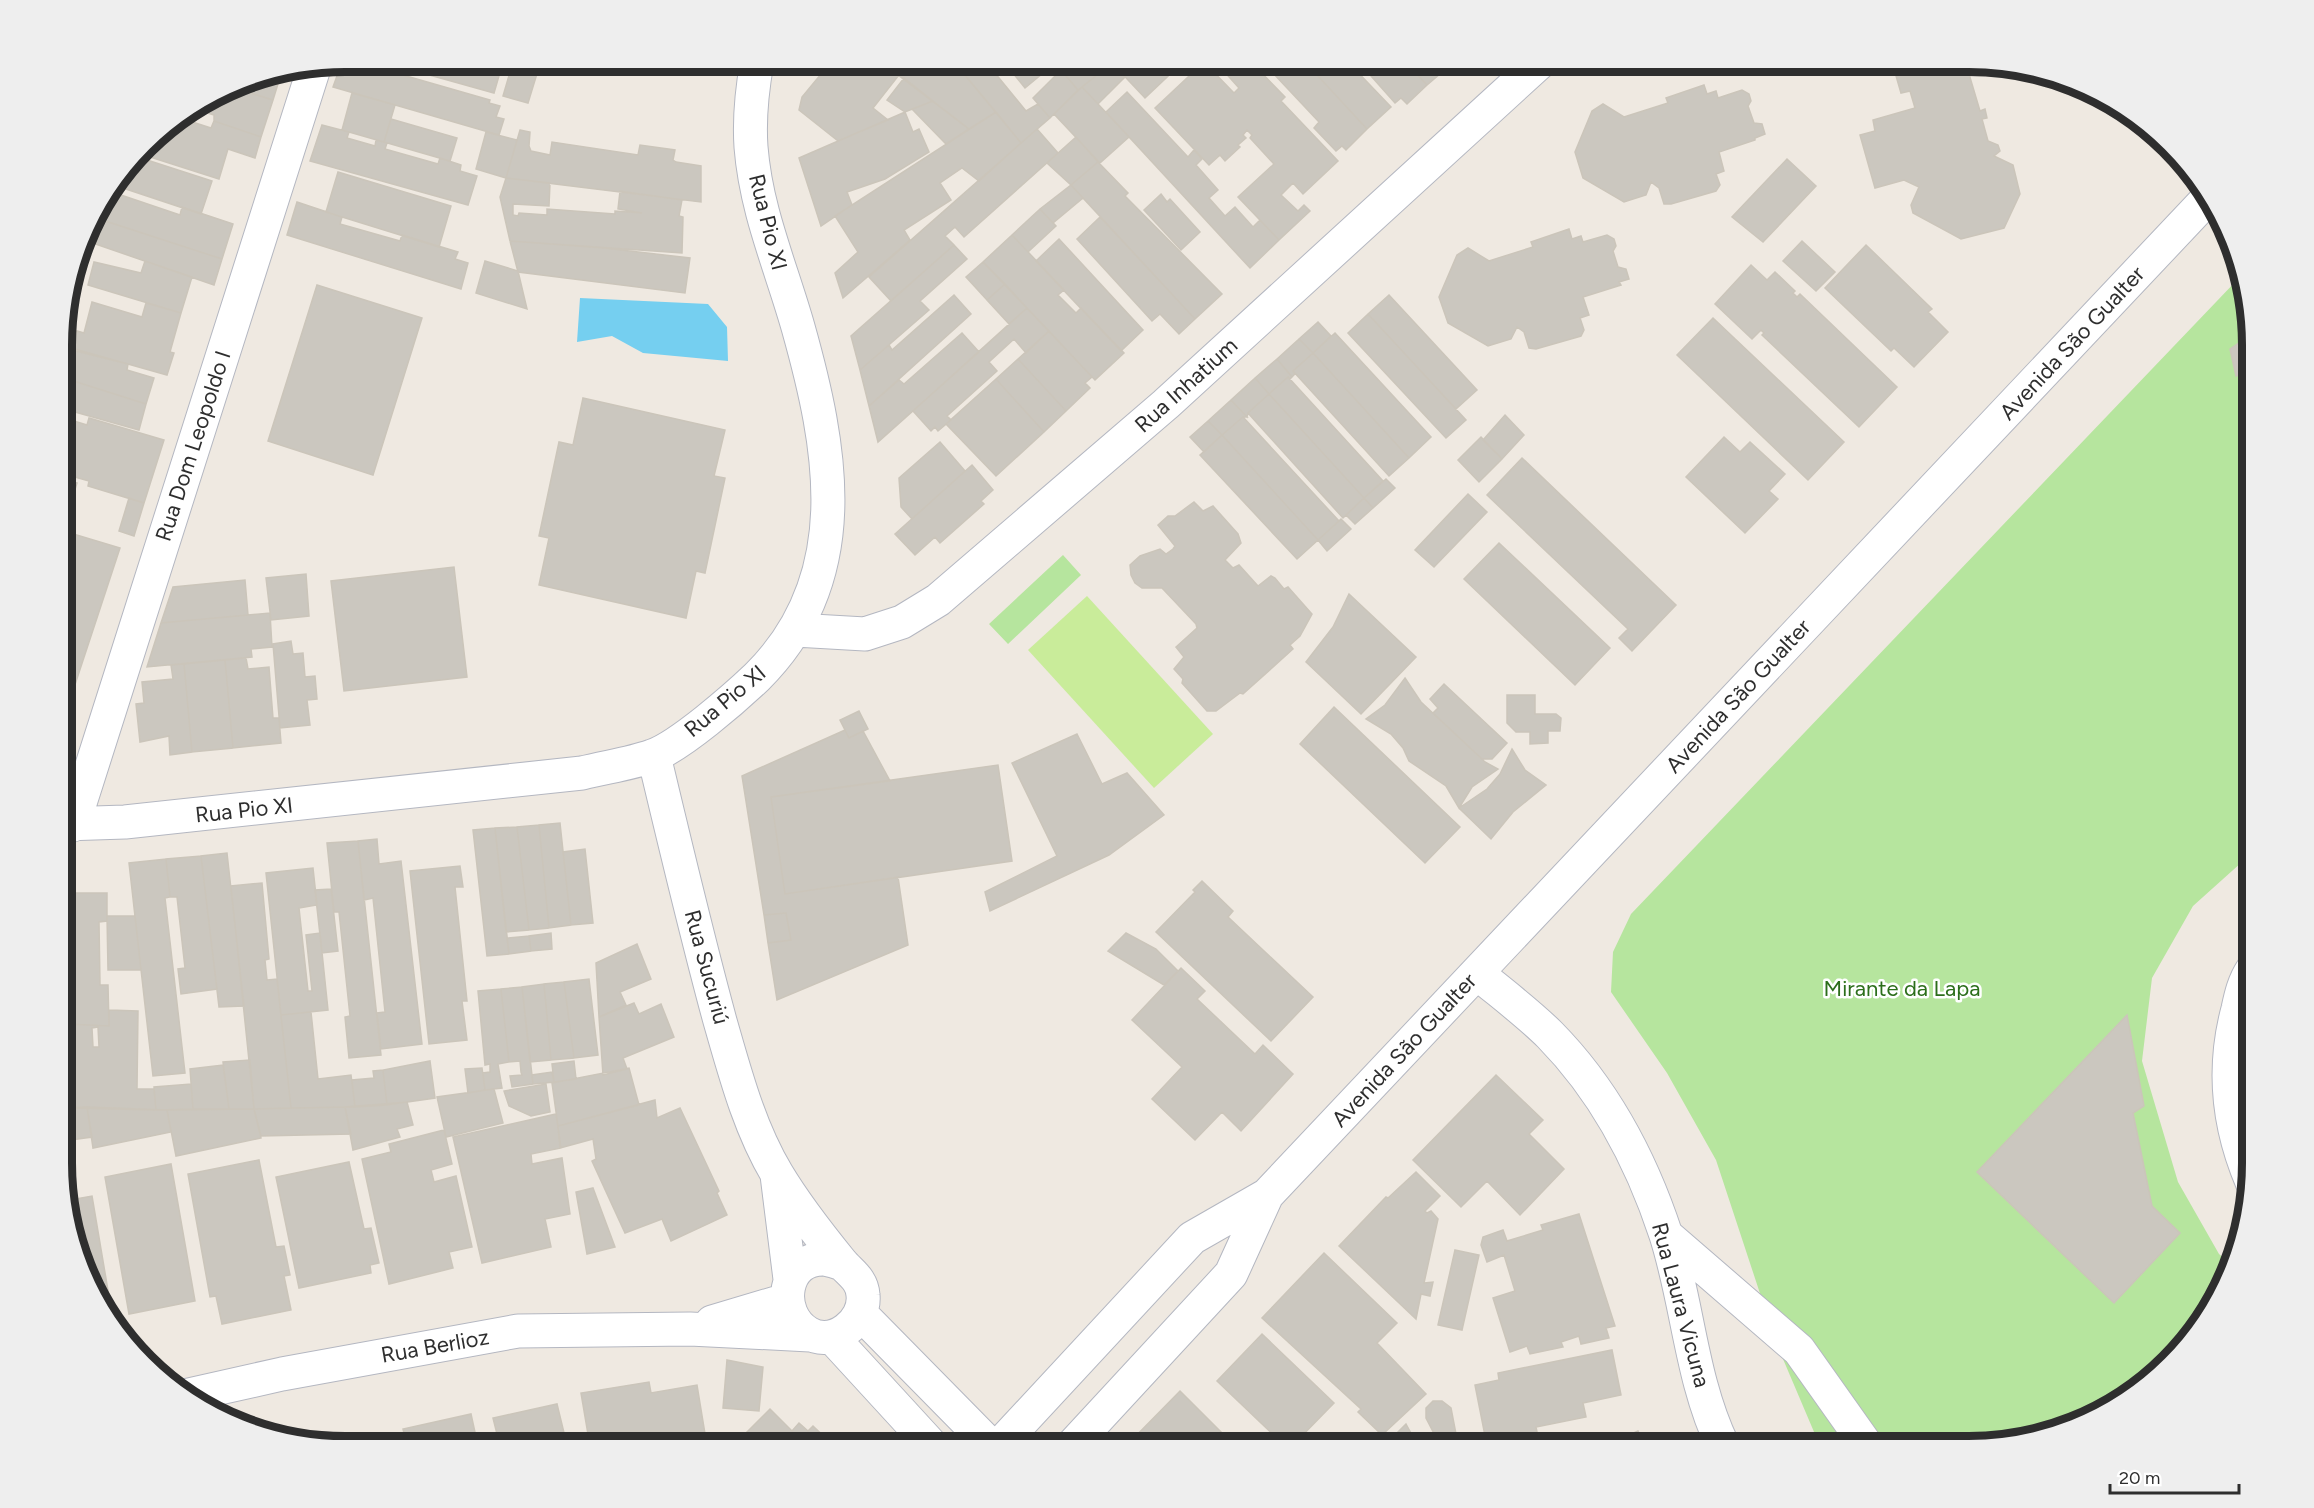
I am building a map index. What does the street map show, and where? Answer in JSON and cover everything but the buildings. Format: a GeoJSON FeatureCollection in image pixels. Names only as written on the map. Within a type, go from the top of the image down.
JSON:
{"type":"FeatureCollection","features":[{"type":"Feature","properties":{"kind":"street","name":"Rua Pio XI"},"geometry":{"type":"LineString","coordinates":[[72,825],[454,789],[582,773],[654,756],[683,738],[739,694],[767,667],[795,630],[810,596],[822,556],[829,518],[828,463],[800,335],[761,208],[751,148],[750,103],[755,72]]}},
{"type":"Feature","properties":{"kind":"street","name":"Rua Inhatium"},"geometry":{"type":"LineString","coordinates":[[795,630],[865,634],[902,622],[938,600],[1166,404],[1529,72]]}},
{"type":"Feature","properties":{"kind":"street","name":"Rua Dom Leopoldo I"},"geometry":{"type":"LineString","coordinates":[[72,816],[312,74]]}},
{"type":"Feature","properties":{"kind":"street","name":"Avenida São Gualter"},"geometry":{"type":"LineString","coordinates":[[1008,1436],[1192,1238],[1267,1195],[2203,204]]}},
{"type":"Feature","properties":{"kind":"street","name":"Rua Sucuriú"},"geometry":{"type":"LineString","coordinates":[[654,756],[704,961],[743,1100],[777,1173],[842,1264]]}},
{"type":"Feature","properties":{"kind":"street","name":"Rua Laura Vicuna"},"geometry":{"type":"LineString","coordinates":[[1478,973],[1550,1035],[1594,1087],[1627,1142],[1666,1235],[1701,1386],[1719,1436]]}},
{"type":"Feature","properties":{"kind":"street"},"geometry":{"type":"LineString","coordinates":[[2242,992],[2230,1038],[2228,1090],[2234,1132],[2242,1154]]}},
{"type":"Feature","properties":{"kind":"street","name":"Rua Sucuriú"},"geometry":{"type":"LineString","coordinates":[[777,1173],[788,1289]]}},
{"type":"Feature","properties":{"kind":"street","name":"Avenida São Gualter"},"geometry":{"type":"LineString","coordinates":[[1081,1436],[1231,1274],[1267,1195]]}},
{"type":"Feature","properties":{"kind":"street"},"geometry":{"type":"LineString","coordinates":[[1666,1235],[1799,1350],[1860,1436]]}},
{"type":"Feature","properties":{"kind":"street"},"geometry":{"type":"LineString","coordinates":[[821,1336],[849,1329],[861,1314],[863,1295],[857,1276],[842,1264],[824,1259],[805,1264],[788,1289],[792,1321],[821,1336],[922,1436]]}},
{"type":"Feature","properties":{"kind":"street","name":"Rua Berlioz"},"geometry":{"type":"LineString","coordinates":[[690,1329],[788,1289]]}},
{"type":"Feature","properties":{"kind":"street"},"geometry":{"type":"LineString","coordinates":[[861,1314],[981,1436]]}},
{"type":"Feature","properties":{"kind":"street","name":"Rua Berlioz"},"geometry":{"type":"LineString","coordinates":[[198,1393],[282,1374],[518,1331],[690,1329],[821,1336]]}},
{"type":"Feature","properties":{"kind":"green space","name":"Mirante da Lapa"},"geometry":{"type":"Polygon","coordinates":[[[2235,282],[2240,309],[2242,345],[2242,862],[2193,906],[2152,978],[2142,1061],[2178,1182],[2219,1254],[2225,1259],[2214,1284],[2196,1315],[2162,1356],[2135,1380],[2106,1399],[2074,1415],[2040,1427],[2005,1434],[1969,1436],[1816,1436],[1777,1345],[1716,1160],[1667,1073],[1611,992],[1613,952],[1631,914],[2235,282]]]}},
{"type":"Feature","properties":{"kind":"green space"},"geometry":{"type":"Polygon","coordinates":[[[1063,555],[1081,575],[1008,644],[989,624],[1063,555]]]}},
{"type":"Feature","properties":{"kind":"green space"},"geometry":{"type":"Polygon","coordinates":[[[1087,596],[1213,734],[1154,788],[1028,650],[1087,596]]]}},
{"type":"Feature","properties":{"kind":"water"},"geometry":{"type":"Polygon","coordinates":[[[580,298],[708,304],[727,327],[728,361],[643,353],[612,336],[577,342],[580,298]]]}}]}
